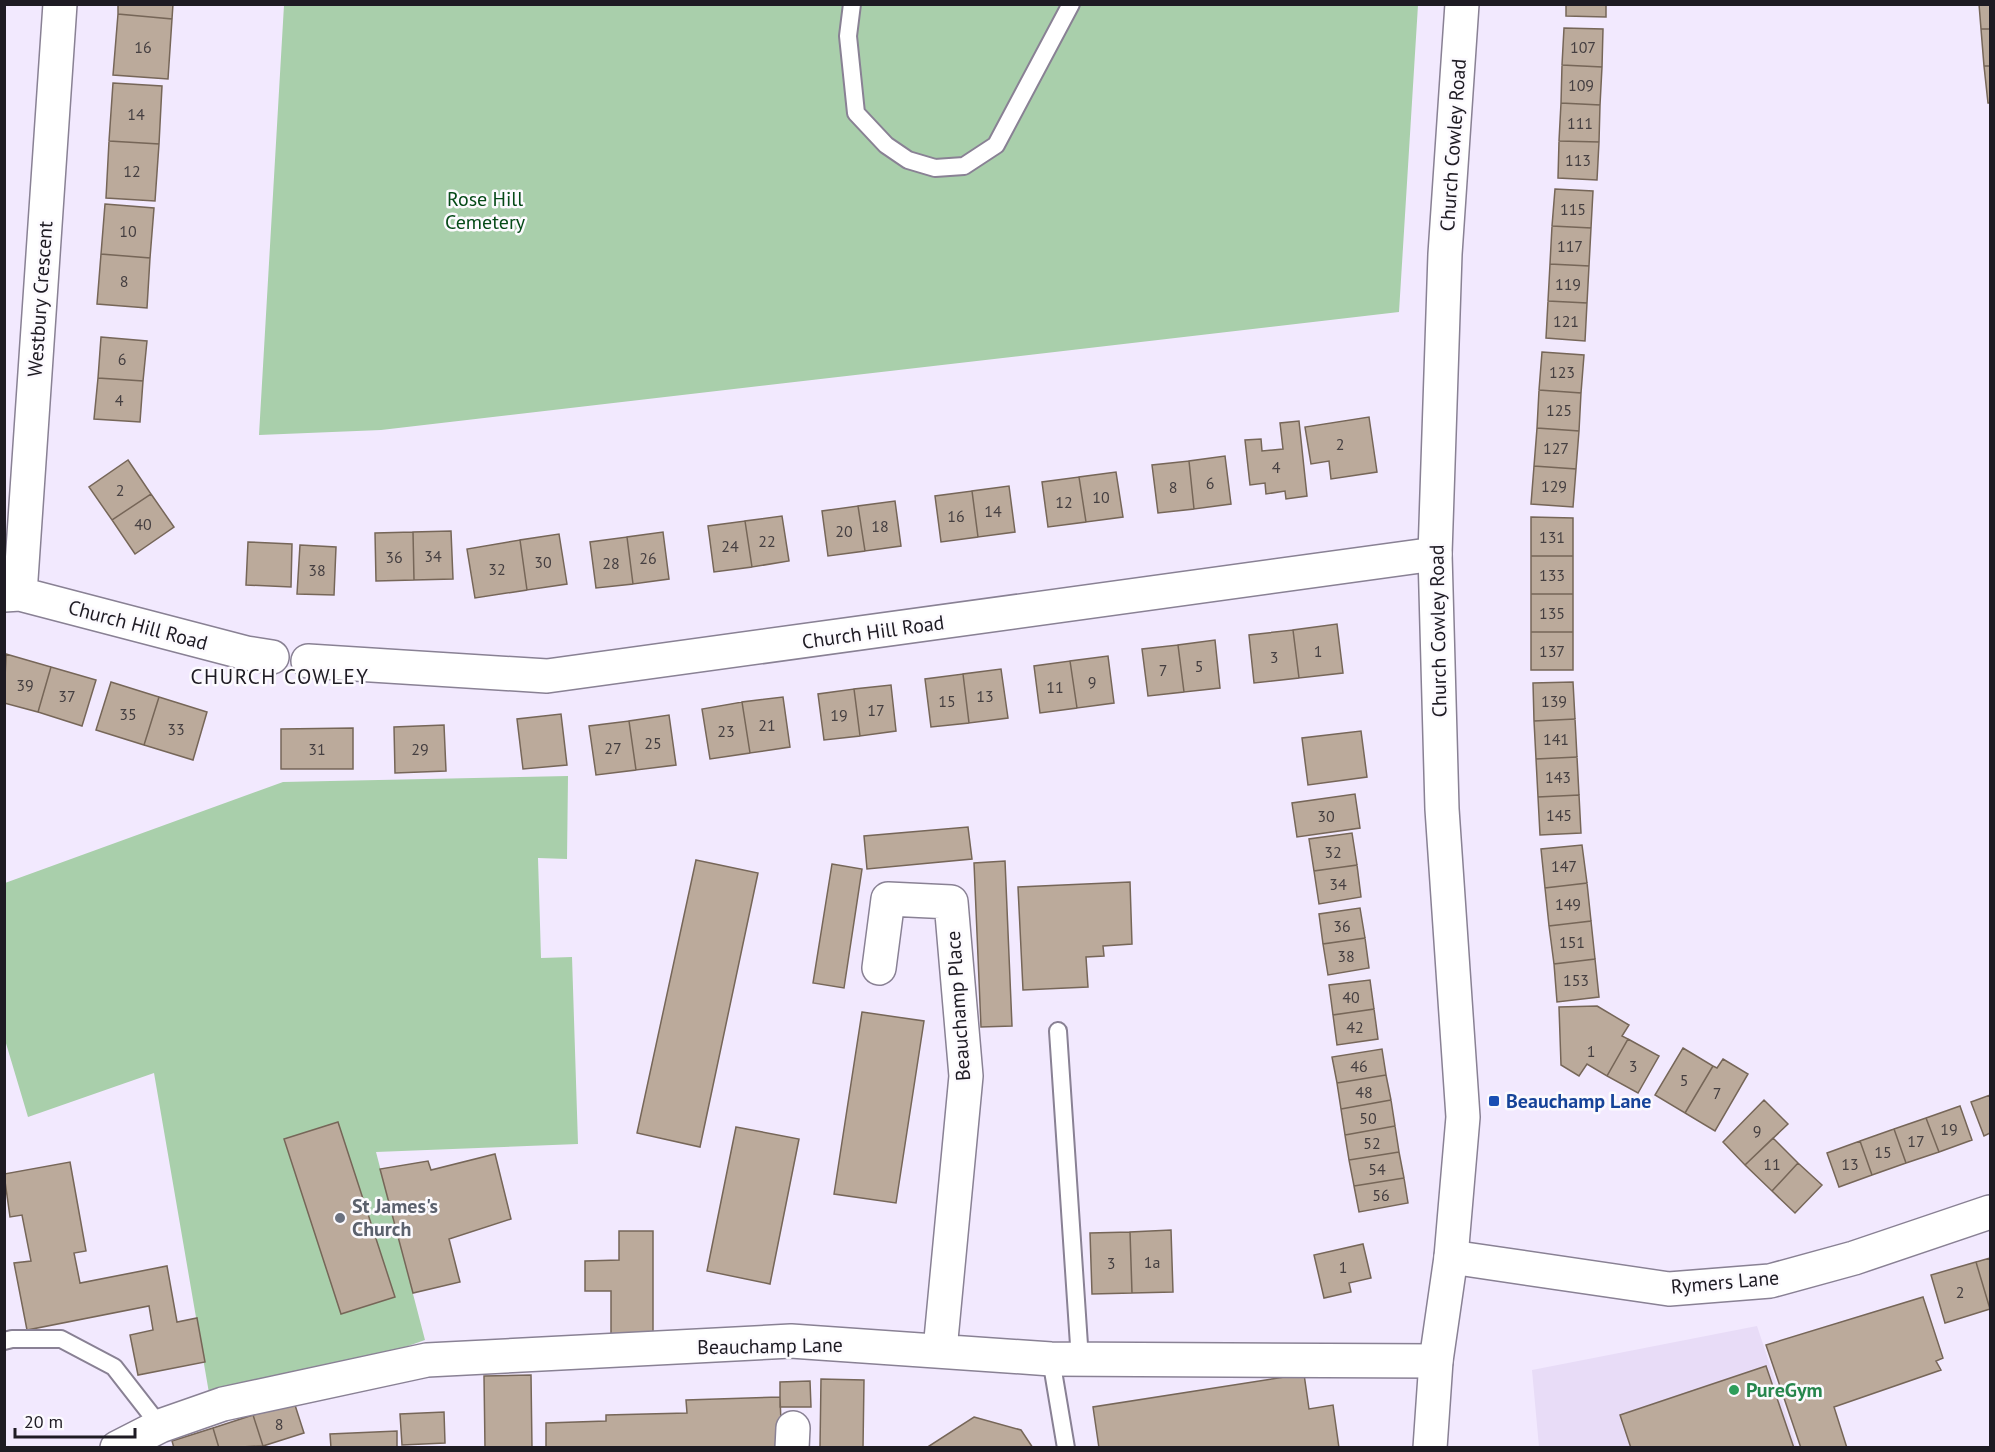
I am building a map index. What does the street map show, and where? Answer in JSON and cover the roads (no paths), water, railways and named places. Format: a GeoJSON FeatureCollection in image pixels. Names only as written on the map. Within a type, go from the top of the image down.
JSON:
{"type":"FeatureCollection","features":[{"type":"Feature","properties":{"kind":"street","name":"Westbury Crescent"},"geometry":{"type":"LineString","coordinates":[[12,594],[60,4]]}},
{"type":"Feature","properties":{"kind":"street","name":"Church Cowley Road"},"geometry":{"type":"LineString","coordinates":[[1430,1448],[1436,1361],[1451,1257],[1463,1117],[1442,809],[1435,554],[1445,254],[1462,4]]}},
{"type":"Feature","properties":{"kind":"street","name":"Church Hill Road"},"geometry":{"type":"LineString","coordinates":[[308,661],[547,676],[1435,554]]}},
{"type":"Feature","properties":{"kind":"street","name":"Church Hill Road"},"geometry":{"type":"LineString","coordinates":[[12,594],[246,653],[272,657]]}},
{"type":"Feature","properties":{"kind":"street","name":"Beauchamp Place"},"geometry":{"type":"LineString","coordinates":[[879,968],[888,898],[951,902],[966,1076],[940,1350]]}},
{"type":"Feature","properties":{"kind":"street","name":"Rymers Lane"},"geometry":{"type":"LineString","coordinates":[[1451,1257],[1669,1289],[1770,1281],[1854,1258],[1990,1212]]}},
{"type":"Feature","properties":{"kind":"street","name":"Beauchamp Lane"},"geometry":{"type":"LineString","coordinates":[[117,1448],[160,1426],[224,1404],[427,1360],[791,1341],[1066,1360],[1436,1361]]}},
{"type":"Feature","properties":{"kind":"lane"},"geometry":{"type":"LineString","coordinates":[[852,4],[848,36],[856,112],[886,145],[908,160],[935,168],[964,166],[996,145],[1071,4]]}},
{"type":"Feature","properties":{"kind":"lane"},"geometry":{"type":"LineString","coordinates":[[1058,1030],[1066,1448]]}},
{"type":"Feature","properties":{"kind":"lane"},"geometry":{"type":"LineString","coordinates":[[4,1341],[61,1339],[114,1367],[160,1426]]}},
{"type":"Feature","properties":{"kind":"place","name":"Beauchamp Lane"},"geometry":{"type":"Point","coordinates":[1494,1101]}},
{"type":"Feature","properties":{"kind":"place","name":"St James's Church"},"geometry":{"type":"Point","coordinates":[340,1218]}},
{"type":"Feature","properties":{"kind":"place","name":"PureGym"},"geometry":{"type":"Point","coordinates":[1734,1390]}},
{"type":"Feature","properties":{"kind":"district","name":"CHURCH COWLEY"},"geometry":{"type":"Point","coordinates":[280,677]}},
{"type":"Feature","properties":{"kind":"park label","name":"Rose Hill Cemetery"},"geometry":{"type":"Point","coordinates":[485,210]}}]}
